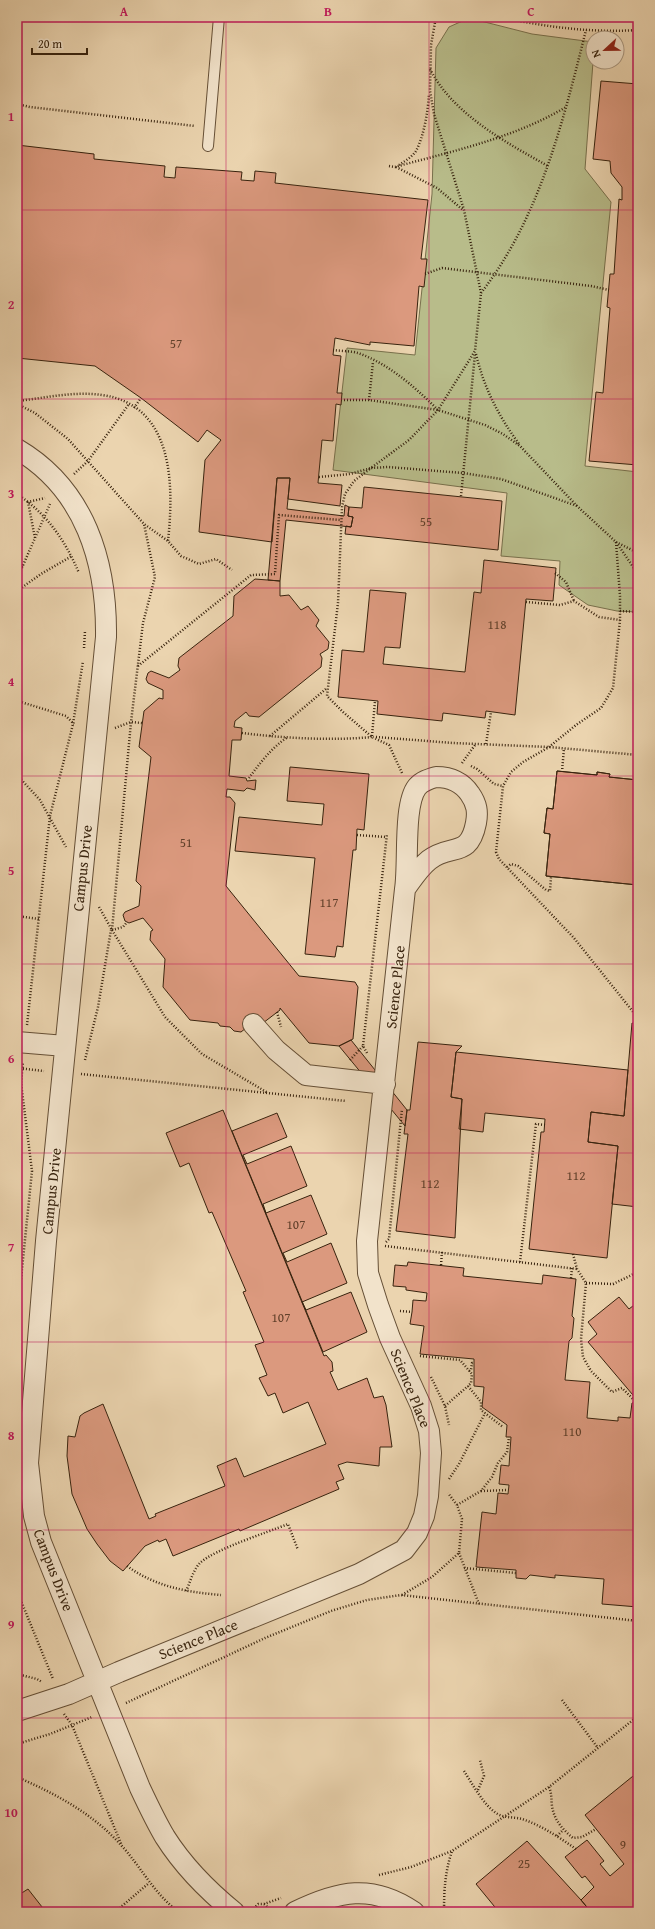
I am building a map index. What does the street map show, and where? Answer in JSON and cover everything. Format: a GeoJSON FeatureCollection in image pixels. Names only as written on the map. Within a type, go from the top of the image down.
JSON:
{"type":"FeatureCollection","features":[{"type":"Feature","properties":{"kind":"street","name":"Campus Drive"},"geometry":{"type":"LineString","coordinates":[[17,449],[37,462],[61,487],[81,516],[93,541],[100,565],[105,596],[106,637],[65,1046],[72,1073],[46,1241],[24,1417],[30,1490],[41,1542],[140,1788],[166,1838],[190,1871],[204,1887],[234,1912]]}},
{"type":"Feature","properties":{"kind":"street","name":"Science Place"},"geometry":{"type":"LineString","coordinates":[[17,1711],[52,1693],[98,1682],[171,1650],[359,1574],[404,1550],[417,1533],[424,1516],[428,1496],[431,1453],[428,1431],[420,1406],[390,1338],[368,1273],[367,1241],[408,872],[408,839],[409,811],[417,787],[428,779],[444,777],[453,779],[467,790],[477,808],[473,836],[467,845],[458,850],[439,854],[427,853],[416,847],[408,839]]}},
{"type":"Feature","properties":{"kind":"street","name":"Science Place"},"geometry":{"type":"LineString","coordinates":[[406,889],[418,870],[439,854]]}},
{"type":"Feature","properties":{"kind":"street"},"geometry":{"type":"LineString","coordinates":[[253,1024],[276,1050],[306,1075],[383,1093]]}},
{"type":"Feature","properties":{"kind":"street"},"geometry":{"type":"LineString","coordinates":[[21,1043],[65,1046]]}},
{"type":"Feature","properties":{"kind":"street"},"geometry":{"type":"LineString","coordinates":[[290,1904],[322,1900],[350,1893],[366,1893],[384,1896],[404,1905],[414,1912]]}},
{"type":"Feature","properties":{"kind":"lane"},"geometry":{"type":"LineString","coordinates":[[208,146],[219,17]]}},
{"type":"Feature","properties":{"kind":"path"},"geometry":{"type":"LineString","coordinates":[[436,17],[429,68],[430,91],[434,114],[464,210],[481,293],[461,496]]}},
{"type":"Feature","properties":{"kind":"path"},"geometry":{"type":"LineString","coordinates":[[500,17],[556,27],[586,30]]}},
{"type":"Feature","properties":{"kind":"path"},"geometry":{"type":"LineString","coordinates":[[625,31],[638,30]]}},
{"type":"Feature","properties":{"kind":"path"},"geometry":{"type":"LineString","coordinates":[[481,293],[495,275],[529,211],[548,166],[567,107],[585,34]]}},
{"type":"Feature","properties":{"kind":"path"},"geometry":{"type":"LineString","coordinates":[[429,68],[436,82],[471,116],[501,137],[548,166]]}},
{"type":"Feature","properties":{"kind":"path"},"geometry":{"type":"LineString","coordinates":[[395,167],[409,158],[416,151],[427,117],[430,91]]}},
{"type":"Feature","properties":{"kind":"path"},"geometry":{"type":"LineString","coordinates":[[17,104],[30,107],[210,127]]}},
{"type":"Feature","properties":{"kind":"path"},"geometry":{"type":"LineString","coordinates":[[395,167],[501,137],[548,117],[567,107]]}},
{"type":"Feature","properties":{"kind":"path"},"geometry":{"type":"LineString","coordinates":[[389,166],[395,167],[437,188],[464,210]]}},
{"type":"Feature","properties":{"kind":"path"},"geometry":{"type":"LineString","coordinates":[[424,274],[442,268],[591,286],[608,290]]}},
{"type":"Feature","properties":{"kind":"path"},"geometry":{"type":"LineString","coordinates":[[333,350],[357,353],[399,376],[438,410]]}},
{"type":"Feature","properties":{"kind":"path"},"geometry":{"type":"LineString","coordinates":[[402,773],[389,745],[372,736],[327,696],[338,603],[341,520],[345,494],[354,481],[409,440],[438,410],[475,351]]}},
{"type":"Feature","properties":{"kind":"path"},"geometry":{"type":"LineString","coordinates":[[475,351],[490,398],[502,421],[520,446],[577,506],[616,542],[638,574]]}},
{"type":"Feature","properties":{"kind":"path"},"geometry":{"type":"LineString","coordinates":[[369,400],[374,362]]}},
{"type":"Feature","properties":{"kind":"path"},"geometry":{"type":"LineString","coordinates":[[17,401],[78,394],[103,395],[129,404],[155,427],[165,452],[172,506],[168,541]]}},
{"type":"Feature","properties":{"kind":"path"},"geometry":{"type":"LineString","coordinates":[[134,408],[141,398]]}},
{"type":"Feature","properties":{"kind":"path"},"geometry":{"type":"LineString","coordinates":[[341,400],[369,400],[438,410],[485,425],[520,446]]}},
{"type":"Feature","properties":{"kind":"path"},"geometry":{"type":"LineString","coordinates":[[17,404],[35,413],[68,439],[144,524],[168,541],[181,556],[199,564],[216,559],[232,570]]}},
{"type":"Feature","properties":{"kind":"path"},"geometry":{"type":"LineString","coordinates":[[319,477],[350,474],[371,468],[388,467],[463,473],[501,479],[577,506]]}},
{"type":"Feature","properties":{"kind":"path"},"geometry":{"type":"LineString","coordinates":[[17,494],[45,517],[56,530],[72,556],[81,579]]}},
{"type":"Feature","properties":{"kind":"path"},"geometry":{"type":"LineString","coordinates":[[28,502],[47,497]]}},
{"type":"Feature","properties":{"kind":"path"},"geometry":{"type":"LineString","coordinates":[[28,502],[35,540]]}},
{"type":"Feature","properties":{"kind":"path"},"geometry":{"type":"LineString","coordinates":[[138,666],[251,575],[275,574],[280,515],[341,520]]}},
{"type":"Feature","properties":{"kind":"path"},"geometry":{"type":"LineString","coordinates":[[72,1073],[98,1007],[112,930],[143,623],[155,578],[144,524]]}},
{"type":"Feature","properties":{"kind":"path"},"geometry":{"type":"LineString","coordinates":[[616,542],[638,553]]}},
{"type":"Feature","properties":{"kind":"path"},"geometry":{"type":"LineString","coordinates":[[616,542],[620,620],[616,676],[613,688],[601,708],[511,772],[503,786],[496,852],[499,859],[574,938],[638,1018]]}},
{"type":"Feature","properties":{"kind":"path"},"geometry":{"type":"LineString","coordinates":[[17,591],[41,574],[72,556]]}},
{"type":"Feature","properties":{"kind":"path"},"geometry":{"type":"LineString","coordinates":[[17,563],[23,567]]}},
{"type":"Feature","properties":{"kind":"path"},"geometry":{"type":"LineString","coordinates":[[556,573],[566,582],[574,601],[599,617],[620,620]]}},
{"type":"Feature","properties":{"kind":"path"},"geometry":{"type":"LineString","coordinates":[[526,602],[560,605],[574,601]]}},
{"type":"Feature","properties":{"kind":"path"},"geometry":{"type":"LineString","coordinates":[[620,611],[638,612]]}},
{"type":"Feature","properties":{"kind":"path"},"geometry":{"type":"LineString","coordinates":[[84,650],[85,630]]}},
{"type":"Feature","properties":{"kind":"path"},"geometry":{"type":"LineString","coordinates":[[17,1318],[32,1171],[21,1082],[21,1043],[39,919],[50,816],[73,724],[83,657]]}},
{"type":"Feature","properties":{"kind":"path"},"geometry":{"type":"LineString","coordinates":[[269,736],[327,688]]}},
{"type":"Feature","properties":{"kind":"path"},"geometry":{"type":"LineString","coordinates":[[17,699],[21,702],[66,716],[73,724]]}},
{"type":"Feature","properties":{"kind":"path"},"geometry":{"type":"LineString","coordinates":[[372,736],[375,701]]}},
{"type":"Feature","properties":{"kind":"path"},"geometry":{"type":"LineString","coordinates":[[486,744],[491,712]]}},
{"type":"Feature","properties":{"kind":"path"},"geometry":{"type":"LineString","coordinates":[[242,733],[269,736],[347,739],[372,736],[475,744],[564,748],[638,755]]}},
{"type":"Feature","properties":{"kind":"path"},"geometry":{"type":"LineString","coordinates":[[249,778],[274,747],[289,736]]}},
{"type":"Feature","properties":{"kind":"path"},"geometry":{"type":"LineString","coordinates":[[462,764],[475,744]]}},
{"type":"Feature","properties":{"kind":"path"},"geometry":{"type":"LineString","coordinates":[[562,772],[564,748]]}},
{"type":"Feature","properties":{"kind":"path"},"geometry":{"type":"LineString","coordinates":[[17,775],[40,800],[67,849]]}},
{"type":"Feature","properties":{"kind":"path"},"geometry":{"type":"LineString","coordinates":[[357,835],[386,837]]}},
{"type":"Feature","properties":{"kind":"path"},"geometry":{"type":"LineString","coordinates":[[507,867],[511,864],[518,866],[546,890],[550,891],[551,877]]}},
{"type":"Feature","properties":{"kind":"path"},"geometry":{"type":"LineString","coordinates":[[96,903],[165,1017],[202,1054],[269,1093]]}},
{"type":"Feature","properties":{"kind":"path"},"geometry":{"type":"LineString","coordinates":[[17,916],[39,919]]}},
{"type":"Feature","properties":{"kind":"path"},"geometry":{"type":"LineString","coordinates":[[112,930],[123,927],[127,922]]}},
{"type":"Feature","properties":{"kind":"path"},"geometry":{"type":"LineString","coordinates":[[17,1068],[351,1101]]}},
{"type":"Feature","properties":{"kind":"path"},"geometry":{"type":"LineString","coordinates":[[383,1093],[403,1102],[389,1239],[382,1246],[577,1269]]}},
{"type":"Feature","properties":{"kind":"path"},"geometry":{"type":"LineString","coordinates":[[520,1262],[536,1124],[545,1125]]}},
{"type":"Feature","properties":{"kind":"path"},"geometry":{"type":"LineString","coordinates":[[441,1265],[442,1252]]}},
{"type":"Feature","properties":{"kind":"path"},"geometry":{"type":"LineString","coordinates":[[573,1254],[577,1269],[586,1283],[581,1339],[583,1356],[592,1371],[612,1392],[622,1388],[637,1403]]}},
{"type":"Feature","properties":{"kind":"path"},"geometry":{"type":"LineString","coordinates":[[570,1278],[572,1268]]}},
{"type":"Feature","properties":{"kind":"path"},"geometry":{"type":"LineString","coordinates":[[586,1283],[613,1284],[638,1272]]}},
{"type":"Feature","properties":{"kind":"path"},"geometry":{"type":"LineString","coordinates":[[420,1362],[417,1356],[460,1360],[472,1374],[471,1383],[445,1406]]}},
{"type":"Feature","properties":{"kind":"path"},"geometry":{"type":"LineString","coordinates":[[469,1371],[472,1370],[472,1363],[474,1363]]}},
{"type":"Feature","properties":{"kind":"path"},"geometry":{"type":"LineString","coordinates":[[428,1373],[445,1406],[450,1429]]}},
{"type":"Feature","properties":{"kind":"path"},"geometry":{"type":"LineString","coordinates":[[468,1386],[481,1402],[481,1410],[504,1427]]}},
{"type":"Feature","properties":{"kind":"path"},"geometry":{"type":"LineString","coordinates":[[449,1472],[449,1480],[460,1464],[485,1413]]}},
{"type":"Feature","properties":{"kind":"path"},"geometry":{"type":"LineString","coordinates":[[457,1505],[481,1491],[492,1478],[498,1463],[507,1452],[509,1437]]}},
{"type":"Feature","properties":{"kind":"path"},"geometry":{"type":"LineString","coordinates":[[448,1487],[448,1494],[457,1505],[462,1519],[458,1552],[479,1604]]}},
{"type":"Feature","properties":{"kind":"path"},"geometry":{"type":"LineString","coordinates":[[481,1491],[508,1490]]}},
{"type":"Feature","properties":{"kind":"path"},"geometry":{"type":"LineString","coordinates":[[186,1591],[199,1564],[220,1551],[288,1524],[298,1550]]}},
{"type":"Feature","properties":{"kind":"path"},"geometry":{"type":"LineString","coordinates":[[401,1595],[432,1577],[458,1552]]}},
{"type":"Feature","properties":{"kind":"path"},"geometry":{"type":"LineString","coordinates":[[127,1566],[146,1579],[186,1591],[221,1595]]}},
{"type":"Feature","properties":{"kind":"path"},"geometry":{"type":"LineString","coordinates":[[464,1568],[516,1573]]}},
{"type":"Feature","properties":{"kind":"path"},"geometry":{"type":"LineString","coordinates":[[17,1591],[54,1680],[52,1693]]}},
{"type":"Feature","properties":{"kind":"path"},"geometry":{"type":"LineString","coordinates":[[17,1744],[50,1734],[108,1711],[265,1638],[331,1611],[367,1600],[401,1595],[638,1621]]}},
{"type":"Feature","properties":{"kind":"path"},"geometry":{"type":"LineString","coordinates":[[17,1674],[38,1679],[52,1693],[72,1725],[122,1846]]}},
{"type":"Feature","properties":{"kind":"path"},"geometry":{"type":"LineString","coordinates":[[562,1700],[598,1748]]}},
{"type":"Feature","properties":{"kind":"path"},"geometry":{"type":"LineString","coordinates":[[372,1877],[411,1867],[452,1851],[549,1787],[638,1716]]}},
{"type":"Feature","properties":{"kind":"path"},"geometry":{"type":"LineString","coordinates":[[478,1791],[484,1776],[480,1760]]}},
{"type":"Feature","properties":{"kind":"path"},"geometry":{"type":"LineString","coordinates":[[464,1771],[486,1803],[496,1813],[504,1817],[525,1820],[557,1836],[576,1849]]}},
{"type":"Feature","properties":{"kind":"path"},"geometry":{"type":"LineString","coordinates":[[17,1777],[62,1797],[83,1810],[122,1846],[149,1883],[169,1905],[179,1912]]}},
{"type":"Feature","properties":{"kind":"path"},"geometry":{"type":"LineString","coordinates":[[549,1787],[556,1819],[563,1830],[573,1838],[582,1837],[596,1829]]}},
{"type":"Feature","properties":{"kind":"path"},"geometry":{"type":"LineString","coordinates":[[557,1836],[563,1830]]}},
{"type":"Feature","properties":{"kind":"path"},"geometry":{"type":"LineString","coordinates":[[444,1912],[444,1884],[446,1868],[452,1851]]}},
{"type":"Feature","properties":{"kind":"path"},"geometry":{"type":"LineString","coordinates":[[115,1912],[149,1883]]}},
{"type":"Feature","properties":{"kind":"path"},"geometry":{"type":"LineString","coordinates":[[251,1912],[258,1904],[290,1904]]}},
{"type":"Feature","properties":{"kind":"path"},"geometry":{"type":"LineString","coordinates":[[264,1904],[273,1912]]}},
{"type":"Feature","properties":{"kind":"green space"},"geometry":{"type":"Polygon","coordinates":[[[469,18],[532,34],[585,41],[585,70],[592,70],[585,169],[611,202],[585,466],[638,472],[638,612],[617,611],[588,605],[559,585],[560,561],[501,556],[507,493],[333,470],[347,348],[415,355],[432,194],[436,48],[449,27],[469,18]]]}},
{"type":"Feature","properties":{"kind":"building"},"geometry":{"type":"Polygon","coordinates":[[[601,81],[638,84],[638,465],[589,461],[596,392],[603,393],[610,308],[607,307],[610,274],[614,274],[619,199],[622,200],[622,187],[611,173],[610,161],[593,159],[601,81]]]}},
{"type":"Feature","properties":{"kind":"building"},"geometry":{"type":"Polygon","coordinates":[[[17,145],[94,154],[94,159],[165,166],[164,177],[175,178],[176,167],[242,172],[241,180],[254,181],[255,171],[276,173],[275,183],[428,200],[421,259],[427,259],[424,287],[419,286],[414,346],[370,342],[370,345],[335,338],[333,355],[341,356],[337,393],[342,393],[341,405],[336,404],[333,441],[322,440],[318,483],[342,485],[340,506],[288,499],[290,478],[277,478],[272,542],[199,532],[205,460],[221,440],[207,430],[198,442],[141,398],[95,366],[17,358],[17,145]]]}},
{"type":"Feature","properties":{"kind":"building"},"geometry":{"type":"Polygon","coordinates":[[[277,478],[290,478],[287,509],[344,516],[345,505],[349,507],[348,516],[353,517],[351,527],[286,520],[280,581],[268,580],[277,478]]]}},
{"type":"Feature","properties":{"kind":"building"},"geometry":{"type":"Polygon","coordinates":[[[364,487],[502,501],[498,550],[345,534],[346,526],[351,527],[353,517],[348,516],[349,507],[362,508],[364,487]]]}},
{"type":"Feature","properties":{"kind":"building"},"geometry":{"type":"Polygon","coordinates":[[[484,560],[556,568],[553,601],[526,599],[515,715],[486,711],[485,718],[443,713],[442,721],[377,714],[378,701],[338,697],[342,650],[364,652],[370,590],[406,593],[400,648],[385,647],[383,664],[465,672],[474,592],[481,593],[484,560]]]}},
{"type":"Feature","properties":{"kind":"building"},"geometry":{"type":"Polygon","coordinates":[[[255,579],[280,581],[280,596],[289,595],[301,610],[308,606],[319,620],[316,626],[329,642],[328,649],[320,654],[322,658],[321,667],[259,717],[249,716],[246,712],[235,721],[234,727],[242,728],[241,740],[232,740],[229,776],[246,778],[247,781],[256,780],[255,790],[247,788],[244,791],[227,789],[226,797],[230,797],[235,803],[226,886],[299,976],[355,982],[358,987],[353,1039],[339,1046],[309,1043],[280,1008],[280,1010],[263,1023],[256,1020],[241,1032],[234,1031],[230,1027],[220,1026],[218,1023],[190,1020],[163,987],[165,959],[150,940],[151,931],[153,930],[143,918],[129,923],[125,921],[123,915],[125,912],[139,906],[141,886],[136,881],[151,757],[139,747],[144,711],[159,698],[163,699],[163,690],[148,683],[146,679],[148,673],[151,671],[169,678],[180,670],[178,666],[179,658],[233,616],[234,596],[255,579]]]}},
{"type":"Feature","properties":{"kind":"building"},"geometry":{"type":"Polygon","coordinates":[[[290,767],[369,774],[364,830],[357,829],[356,850],[353,850],[343,947],[337,946],[335,957],[305,954],[315,858],[235,851],[239,817],[322,825],[324,804],[287,801],[290,767]]]}},
{"type":"Feature","properties":{"kind":"building"},"geometry":{"type":"Polygon","coordinates":[[[557,771],[597,775],[597,772],[610,774],[609,777],[638,780],[638,885],[546,876],[550,834],[544,833],[547,808],[553,809],[557,771]]]}},
{"type":"Feature","properties":{"kind":"building"},"geometry":{"type":"Polygon","coordinates":[[[557,771],[597,775],[597,772],[610,774],[609,777],[638,780],[638,885],[546,876],[550,834],[544,833],[547,808],[553,809],[557,771]]]}},
{"type":"Feature","properties":{"kind":"building"},"geometry":{"type":"Polygon","coordinates":[[[638,968],[638,996],[635,995],[638,968]]]}},
{"type":"Feature","properties":{"kind":"building"},"geometry":{"type":"Polygon","coordinates":[[[638,968],[638,996],[635,995],[638,968]]]}},
{"type":"Feature","properties":{"kind":"building"},"geometry":{"type":"Polygon","coordinates":[[[632,1023],[638,1024],[638,1207],[612,1204],[618,1146],[588,1142],[591,1112],[624,1116],[632,1023]]]}},
{"type":"Feature","properties":{"kind":"building"},"geometry":{"type":"Polygon","coordinates":[[[351,1040],[407,1110],[405,1126],[339,1046],[351,1040]]]}},
{"type":"Feature","properties":{"kind":"building"},"geometry":{"type":"Polygon","coordinates":[[[418,1042],[462,1046],[456,1052],[451,1097],[462,1099],[455,1238],[396,1231],[408,1134],[404,1134],[407,1110],[410,1110],[418,1042]]]}},
{"type":"Feature","properties":{"kind":"building"},"geometry":{"type":"Polygon","coordinates":[[[456,1052],[628,1070],[624,1116],[591,1112],[588,1142],[618,1146],[607,1258],[529,1249],[541,1132],[544,1132],[545,1119],[485,1113],[483,1132],[459,1129],[462,1099],[451,1097],[456,1052]]]}},
{"type":"Feature","properties":{"kind":"building"},"geometry":{"type":"Polygon","coordinates":[[[223,1110],[324,1356],[326,1355],[332,1362],[333,1371],[330,1372],[338,1390],[367,1378],[374,1398],[383,1396],[386,1405],[392,1447],[380,1447],[379,1466],[347,1462],[338,1465],[344,1479],[336,1482],[339,1489],[240,1531],[239,1529],[173,1556],[166,1539],[159,1542],[158,1540],[145,1546],[123,1571],[110,1561],[87,1529],[72,1494],[67,1456],[68,1436],[75,1437],[80,1416],[84,1413],[103,1404],[149,1519],[156,1516],[155,1514],[225,1486],[217,1466],[236,1458],[244,1477],[326,1444],[308,1402],[283,1413],[275,1393],[268,1396],[259,1378],[267,1375],[255,1345],[264,1342],[243,1292],[246,1291],[212,1212],[209,1213],[189,1163],[180,1167],[166,1133],[223,1110]]]}},
{"type":"Feature","properties":{"kind":"building"},"geometry":{"type":"Polygon","coordinates":[[[277,1113],[287,1137],[243,1155],[247,1164],[291,1146],[307,1186],[263,1204],[266,1213],[311,1195],[327,1234],[283,1253],[287,1262],[331,1243],[347,1283],[302,1302],[232,1131],[277,1113]]]}},
{"type":"Feature","properties":{"kind":"building"},"geometry":{"type":"Polygon","coordinates":[[[408,1262],[464,1268],[463,1276],[542,1284],[543,1275],[576,1279],[572,1316],[574,1318],[572,1338],[569,1341],[565,1380],[590,1382],[587,1418],[618,1421],[618,1417],[630,1418],[632,1403],[638,1402],[638,1607],[602,1604],[604,1579],[555,1575],[555,1578],[530,1575],[526,1579],[516,1578],[516,1570],[476,1567],[482,1512],[496,1514],[498,1493],[508,1494],[509,1485],[499,1484],[501,1465],[509,1466],[511,1437],[506,1437],[507,1425],[482,1407],[484,1387],[474,1386],[474,1359],[420,1354],[424,1326],[410,1324],[413,1300],[426,1301],[427,1293],[406,1290],[406,1287],[393,1286],[395,1265],[407,1266],[408,1262]]]}},
{"type":"Feature","properties":{"kind":"building"},"geometry":{"type":"Polygon","coordinates":[[[351,1292],[367,1332],[323,1352],[304,1307],[306,1310],[351,1292]]]}},
{"type":"Feature","properties":{"kind":"building"},"geometry":{"type":"Polygon","coordinates":[[[619,1297],[629,1309],[638,1302],[638,1401],[588,1342],[597,1334],[588,1322],[619,1297]]]}},
{"type":"Feature","properties":{"kind":"building"},"geometry":{"type":"Polygon","coordinates":[[[638,1772],[638,1908],[633,1912],[591,1912],[581,1900],[594,1887],[585,1876],[582,1878],[565,1857],[587,1840],[604,1861],[600,1864],[610,1876],[624,1864],[585,1815],[638,1772]]]}},
{"type":"Feature","properties":{"kind":"building"},"geometry":{"type":"Polygon","coordinates":[[[527,1841],[591,1912],[499,1912],[476,1884],[527,1841]]]}},
{"type":"Feature","properties":{"kind":"building"},"geometry":{"type":"Polygon","coordinates":[[[28,1889],[46,1912],[17,1912],[17,1896],[28,1889]]]}}]}
